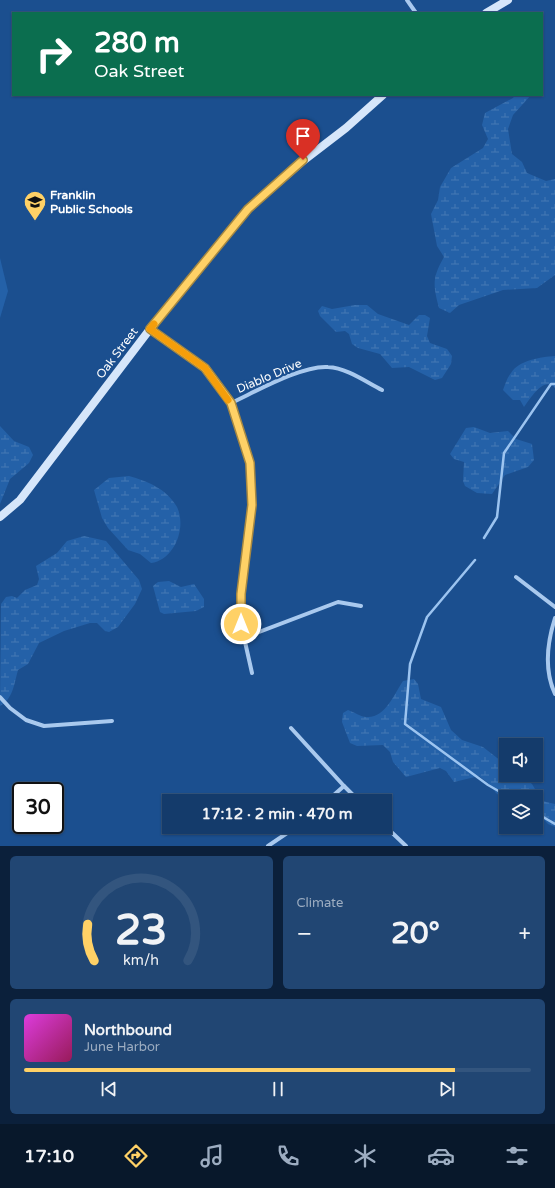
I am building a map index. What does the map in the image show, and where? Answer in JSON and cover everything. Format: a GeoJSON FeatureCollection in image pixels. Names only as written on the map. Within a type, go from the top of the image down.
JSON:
{"type":"FeatureCollection","features":[{"type":"Feature","properties":{"kind":"main road"},"geometry":{"type":"LineString","coordinates":[[488,12],[508,0]]}},
{"type":"Feature","properties":{"kind":"main road","name":"Oak Street"},"geometry":{"type":"LineString","coordinates":[[0,517],[20,500],[150,329],[248,209],[303,160],[346,128],[382,96]]}},
{"type":"Feature","properties":{"kind":"street"},"geometry":{"type":"LineString","coordinates":[[408,0],[415,12]]}},
{"type":"Feature","properties":{"kind":"street"},"geometry":{"type":"LineString","coordinates":[[150,329],[205,368],[231,403],[250,463],[252,505],[241,594],[241,624],[252,673]]}},
{"type":"Feature","properties":{"kind":"street","name":"Diablo Drive"},"geometry":{"type":"LineString","coordinates":[[231,403],[279,380],[316,368],[329,367],[346,372],[382,390]]}},
{"type":"Feature","properties":{"kind":"street"},"geometry":{"type":"LineString","coordinates":[[516,577],[555,607]]}},
{"type":"Feature","properties":{"kind":"street"},"geometry":{"type":"LineString","coordinates":[[243,638],[338,602],[361,606]]}},
{"type":"Feature","properties":{"kind":"street"},"geometry":{"type":"LineString","coordinates":[[555,618],[548,649],[549,677],[555,694]]}},
{"type":"Feature","properties":{"kind":"street"},"geometry":{"type":"LineString","coordinates":[[0,697],[10,708],[26,720],[44,726],[112,721]]}},
{"type":"Feature","properties":{"kind":"street"},"geometry":{"type":"LineString","coordinates":[[291,728],[352,794]]}},
{"type":"Feature","properties":{"kind":"street"},"geometry":{"type":"LineString","coordinates":[[335,794],[344,786]]}},
{"type":"Feature","properties":{"kind":"street"},"geometry":{"type":"LineString","coordinates":[[392,833],[406,846]]}},
{"type":"Feature","properties":{"kind":"street"},"geometry":{"type":"LineString","coordinates":[[268,846],[286,834]]}},
{"type":"Feature","properties":{"kind":"green space"},"geometry":{"type":"Polygon","coordinates":[[[514,96],[530,96],[513,115],[508,129],[512,154],[522,162],[527,173],[546,181],[555,179],[555,275],[537,288],[503,290],[459,305],[450,313],[439,308],[436,293],[435,282],[437,271],[444,257],[437,246],[431,214],[438,200],[440,187],[451,168],[483,148],[488,139],[482,125],[485,113],[514,96]]]}},
{"type":"Feature","properties":{"kind":"green space"},"geometry":{"type":"Polygon","coordinates":[[[0,258],[8,291],[0,318],[0,258]]]}},
{"type":"Feature","properties":{"kind":"green space"},"geometry":{"type":"Polygon","coordinates":[[[355,305],[367,305],[378,314],[409,325],[419,315],[425,315],[430,318],[427,336],[430,343],[447,349],[452,356],[451,364],[442,378],[435,380],[409,367],[392,368],[380,354],[358,348],[352,344],[349,334],[345,331],[336,332],[320,316],[318,311],[322,306],[332,309],[355,305]]]}},
{"type":"Feature","properties":{"kind":"green space"},"geometry":{"type":"Polygon","coordinates":[[[555,356],[555,388],[546,384],[542,386],[524,407],[520,400],[513,400],[503,390],[510,375],[519,365],[537,358],[555,356]]]}},
{"type":"Feature","properties":{"kind":"green space"},"geometry":{"type":"Polygon","coordinates":[[[0,426],[14,441],[29,447],[33,455],[29,463],[10,479],[0,504],[0,426]]]}},
{"type":"Feature","properties":{"kind":"green space"},"geometry":{"type":"Polygon","coordinates":[[[474,427],[490,433],[508,431],[516,439],[532,444],[534,460],[528,467],[505,475],[492,494],[477,493],[465,486],[463,481],[464,462],[454,459],[450,454],[466,428],[474,427]]]}},
{"type":"Feature","properties":{"kind":"green space"},"geometry":{"type":"Polygon","coordinates":[[[129,476],[143,480],[168,495],[177,507],[180,515],[179,533],[176,542],[172,550],[159,561],[151,563],[140,554],[128,550],[108,528],[102,518],[94,490],[109,478],[129,476]]]}},
{"type":"Feature","properties":{"kind":"green space"},"geometry":{"type":"Polygon","coordinates":[[[84,536],[106,541],[139,580],[142,589],[135,604],[118,627],[109,632],[105,631],[97,623],[90,623],[64,631],[39,643],[28,664],[18,670],[14,686],[8,699],[0,706],[1,604],[6,597],[12,596],[17,598],[25,590],[37,585],[39,579],[36,566],[57,553],[67,541],[84,536]]]}},
{"type":"Feature","properties":{"kind":"green space"},"geometry":{"type":"Polygon","coordinates":[[[169,581],[181,587],[194,584],[204,599],[204,607],[196,611],[164,614],[160,612],[153,586],[158,582],[169,581]]]}},
{"type":"Feature","properties":{"kind":"green space"},"geometry":{"type":"Polygon","coordinates":[[[414,679],[418,684],[421,699],[441,707],[451,730],[462,740],[483,747],[499,759],[499,782],[530,782],[536,790],[499,790],[499,795],[479,776],[454,782],[446,771],[440,768],[406,777],[393,762],[390,752],[383,745],[357,746],[350,743],[342,722],[343,713],[348,710],[366,717],[373,717],[379,714],[388,705],[403,681],[414,679]]]}},
{"type":"Feature","properties":{"kind":"green space"},"geometry":{"type":"Polygon","coordinates":[[[543,801],[555,804],[555,827],[548,824],[543,819],[543,801]]]}},
{"type":"Feature","properties":{"kind":"waterway"},"geometry":{"type":"LineString","coordinates":[[484,538],[497,517],[504,453],[551,384],[555,384]]}},
{"type":"Feature","properties":{"kind":"waterway"},"geometry":{"type":"LineString","coordinates":[[475,560],[427,617],[410,664],[405,724],[488,785],[499,791]]}},
{"type":"Feature","properties":{"kind":"waterway"},"geometry":{"type":"LineString","coordinates":[[543,817],[555,824]]}},
{"type":"Feature","properties":{"kind":"slow traffic"},"geometry":{"type":"LineString","coordinates":[[154,324],[150,329],[205,368],[228,400]]}},
{"type":"Feature","properties":{"kind":"place","name":"Franklin Public Schools"},"geometry":{"type":"Point","coordinates":[35,222]}},
{"type":"Feature","properties":{"kind":"route"},"geometry":{"type":"LineString","coordinates":[[241,624],[241,594],[252,505],[250,463],[231,403],[205,368],[150,329],[248,209],[303,160]]}}]}
